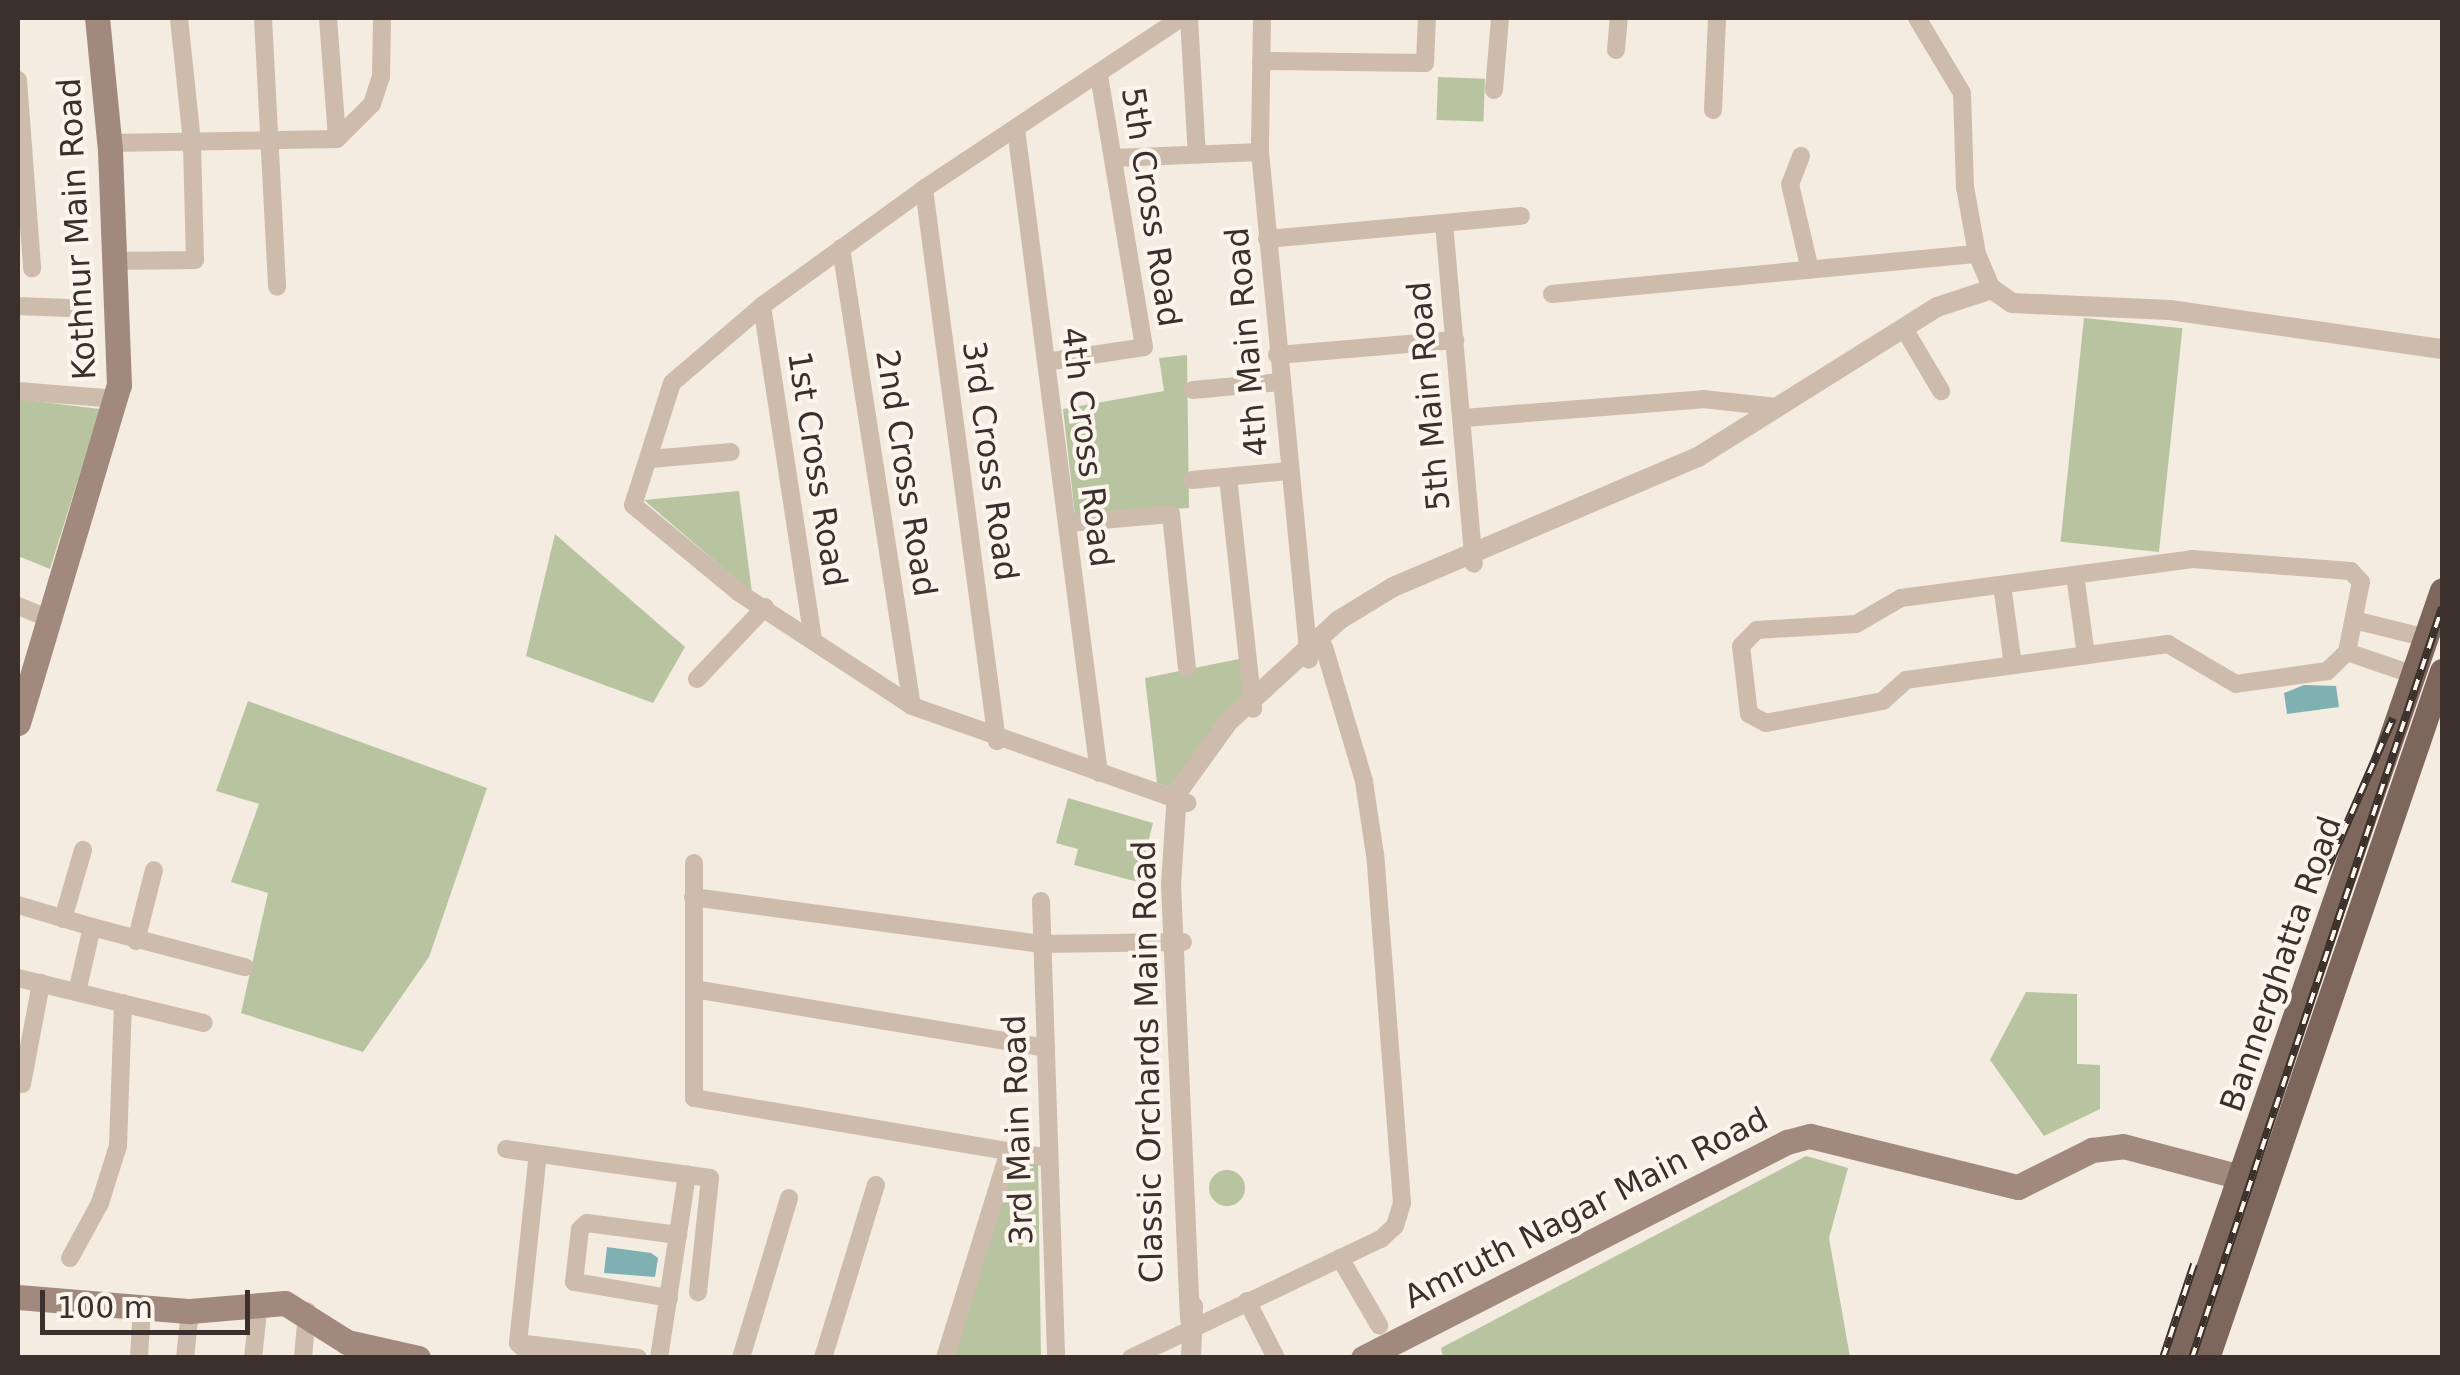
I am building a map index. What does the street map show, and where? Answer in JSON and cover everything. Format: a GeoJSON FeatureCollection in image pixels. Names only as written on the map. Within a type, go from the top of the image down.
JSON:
{"type":"FeatureCollection","features":[{"type":"Feature","properties":{"kind":"main road","name":"Kothnur Main Road"},"geometry":{"type":"LineString","coordinates":[[18,724],[23,682],[51,619],[117,398],[109,144],[97,18]]}},
{"type":"Feature","properties":{"kind":"main road","name":"Bannerghatta Road"},"geometry":{"type":"LineString","coordinates":[[2207,1358],[2435,677],[2426,638],[2442,590]]}},
{"type":"Feature","properties":{"kind":"main road","name":"Bannerghatta Road"},"geometry":{"type":"LineString","coordinates":[[2177,1358],[2435,677]]}},
{"type":"Feature","properties":{"kind":"main road","name":"Amruth Nagar Main Road"},"geometry":{"type":"LineString","coordinates":[[1363,1358],[1787,1142],[1810,1136],[2018,1186],[2092,1150],[2123,1146],[2244,1178]]}},
{"type":"Feature","properties":{"kind":"main road"},"geometry":{"type":"LineString","coordinates":[[18,1297],[190,1311],[259,1303],[307,1311],[336,1336],[369,1352],[418,1358]]}},
{"type":"Feature","properties":{"kind":"street"},"geometry":{"type":"LineString","coordinates":[[113,261],[195,260],[192,142],[179,18]]}},
{"type":"Feature","properties":{"kind":"street"},"geometry":{"type":"LineString","coordinates":[[262,18],[277,287]]}},
{"type":"Feature","properties":{"kind":"street"},"geometry":{"type":"LineString","coordinates":[[328,18],[337,140]]}},
{"type":"Feature","properties":{"kind":"street"},"geometry":{"type":"LineString","coordinates":[[109,144],[337,140],[372,104],[381,76],[382,18]]}},
{"type":"Feature","properties":{"kind":"street"},"geometry":{"type":"LineString","coordinates":[[1181,18],[841,248],[762,306],[672,383],[634,505],[765,607],[912,706],[997,741],[1182,801]]}},
{"type":"Feature","properties":{"kind":"street"},"geometry":{"type":"LineString","coordinates":[[1189,18],[1197,154]]}},
{"type":"Feature","properties":{"kind":"street","name":"4th Main Road"},"geometry":{"type":"LineString","coordinates":[[1262,18],[1260,152],[1289,472],[1314,651],[1364,781],[1376,855],[1402,1203],[1394,1226],[1340,1258]]}},
{"type":"Feature","properties":{"kind":"street"},"geometry":{"type":"LineString","coordinates":[[1261,61],[1424,63],[1427,18]]}},
{"type":"Feature","properties":{"kind":"street"},"geometry":{"type":"LineString","coordinates":[[1494,90],[1500,18]]}},
{"type":"Feature","properties":{"kind":"street"},"geometry":{"type":"LineString","coordinates":[[1616,50],[1620,18]]}},
{"type":"Feature","properties":{"kind":"street"},"geometry":{"type":"LineString","coordinates":[[1714,110],[1717,18]]}},
{"type":"Feature","properties":{"kind":"street"},"geometry":{"type":"LineString","coordinates":[[1917,18],[1962,93],[1964,187],[1977,254],[1992,289],[2012,303],[2170,310],[2442,349]]}},
{"type":"Feature","properties":{"kind":"street","name":"5th Cross Road"},"geometry":{"type":"LineString","coordinates":[[1046,362],[1144,347],[1099,76]]}},
{"type":"Feature","properties":{"kind":"street"},"geometry":{"type":"LineString","coordinates":[[18,80],[32,268]]}},
{"type":"Feature","properties":{"kind":"street","name":"4th Cross Road"},"geometry":{"type":"LineString","coordinates":[[1016,129],[1099,773]]}},
{"type":"Feature","properties":{"kind":"street"},"geometry":{"type":"LineString","coordinates":[[1114,158],[1260,152]]}},
{"type":"Feature","properties":{"kind":"street"},"geometry":{"type":"LineString","coordinates":[[1801,156],[1790,184],[1810,270]]}},
{"type":"Feature","properties":{"kind":"street","name":"3rd Cross Road"},"geometry":{"type":"LineString","coordinates":[[924,189],[997,741]]}},
{"type":"Feature","properties":{"kind":"street"},"geometry":{"type":"LineString","coordinates":[[1267,239],[1521,216]]}},
{"type":"Feature","properties":{"kind":"street","name":"5th Main Road"},"geometry":{"type":"LineString","coordinates":[[1444,223],[1474,559]]}},
{"type":"Feature","properties":{"kind":"street","name":"2nd Cross Road"},"geometry":{"type":"LineString","coordinates":[[841,248],[912,706]]}},
{"type":"Feature","properties":{"kind":"street"},"geometry":{"type":"LineString","coordinates":[[1552,294],[1977,254]]}},
{"type":"Feature","properties":{"kind":"street","name":"Classic Orchards Main Road"},"geometry":{"type":"LineString","coordinates":[[1474,559],[1698,457],[1937,307],[1992,289]]}},
{"type":"Feature","properties":{"kind":"street","name":"Classic Orchards Main Road"},"geometry":{"type":"LineString","coordinates":[[1191,1358],[1178,942],[1182,801],[1205,749],[1374,597],[1704,466],[1970,297]]}},
{"type":"Feature","properties":{"kind":"street"},"geometry":{"type":"LineString","coordinates":[[18,306],[68,308]]}},
{"type":"Feature","properties":{"kind":"street","name":"1st Cross Road"},"geometry":{"type":"LineString","coordinates":[[762,306],[813,641]]}},
{"type":"Feature","properties":{"kind":"street"},"geometry":{"type":"LineString","coordinates":[[1909,337],[1941,392]]}},
{"type":"Feature","properties":{"kind":"street"},"geometry":{"type":"LineString","coordinates":[[1277,355],[1455,340]]}},
{"type":"Feature","properties":{"kind":"street"},"geometry":{"type":"LineString","coordinates":[[1193,390],[1280,382]]}},
{"type":"Feature","properties":{"kind":"street"},"geometry":{"type":"LineString","coordinates":[[18,392],[117,398]]}},
{"type":"Feature","properties":{"kind":"street"},"geometry":{"type":"LineString","coordinates":[[1464,418],[1703,399],[1778,407]]}},
{"type":"Feature","properties":{"kind":"street"},"geometry":{"type":"LineString","coordinates":[[650,459],[731,452]]}},
{"type":"Feature","properties":{"kind":"street"},"geometry":{"type":"LineString","coordinates":[[1192,480],[1289,472]]}},
{"type":"Feature","properties":{"kind":"street"},"geometry":{"type":"LineString","coordinates":[[1228,476],[1243,653],[1254,703]]}},
{"type":"Feature","properties":{"kind":"street"},"geometry":{"type":"LineString","coordinates":[[1067,524],[1171,514],[1187,668]]}},
{"type":"Feature","properties":{"kind":"street"},"geometry":{"type":"LineString","coordinates":[[2192,560],[2339,567],[2361,582],[2358,621],[2347,652],[2327,672],[2236,684],[2168,644],[1906,680],[1884,701],[1766,723],[1748,714],[1740,646],[1757,630],[1856,624],[1902,598],[2076,576],[2192,560]]}},
{"type":"Feature","properties":{"kind":"street"},"geometry":{"type":"LineString","coordinates":[[2076,576],[2086,655]]}},
{"type":"Feature","properties":{"kind":"street"},"geometry":{"type":"LineString","coordinates":[[2002,585],[2014,665]]}},
{"type":"Feature","properties":{"kind":"street"},"geometry":{"type":"LineString","coordinates":[[18,606],[51,619]]}},
{"type":"Feature","properties":{"kind":"street"},"geometry":{"type":"LineString","coordinates":[[697,679],[765,607]]}},
{"type":"Feature","properties":{"kind":"street"},"geometry":{"type":"LineString","coordinates":[[2358,621],[2426,638]]}},
{"type":"Feature","properties":{"kind":"street"},"geometry":{"type":"LineString","coordinates":[[2347,652],[2435,677]]}},
{"type":"Feature","properties":{"kind":"street"},"geometry":{"type":"LineString","coordinates":[[63,918],[83,850]]}},
{"type":"Feature","properties":{"kind":"street"},"geometry":{"type":"LineString","coordinates":[[694,863],[694,1098],[1008,1155],[1050,1158]]}},
{"type":"Feature","properties":{"kind":"street"},"geometry":{"type":"LineString","coordinates":[[136,940],[154,870]]}},
{"type":"Feature","properties":{"kind":"street"},"geometry":{"type":"LineString","coordinates":[[693,897],[1042,944],[1178,942]]}},
{"type":"Feature","properties":{"kind":"street","name":"3rd Main Road"},"geometry":{"type":"LineString","coordinates":[[1040,901],[1056,1358]]}},
{"type":"Feature","properties":{"kind":"street"},"geometry":{"type":"LineString","coordinates":[[18,905],[136,940],[244,966]]}},
{"type":"Feature","properties":{"kind":"street"},"geometry":{"type":"LineString","coordinates":[[77,992],[92,927]]}},
{"type":"Feature","properties":{"kind":"street"},"geometry":{"type":"LineString","coordinates":[[18,978],[204,1023]]}},
{"type":"Feature","properties":{"kind":"street"},"geometry":{"type":"LineString","coordinates":[[22,1084],[41,984]]}},
{"type":"Feature","properties":{"kind":"street"},"geometry":{"type":"LineString","coordinates":[[694,989],[1046,1048]]}},
{"type":"Feature","properties":{"kind":"street"},"geometry":{"type":"LineString","coordinates":[[70,1258],[100,1202],[118,1146],[122,1003]]}},
{"type":"Feature","properties":{"kind":"street"},"geometry":{"type":"LineString","coordinates":[[506,1149],[687,1174],[712,1182],[698,1292]]}},
{"type":"Feature","properties":{"kind":"street"},"geometry":{"type":"LineString","coordinates":[[518,1343],[538,1154]]}},
{"type":"Feature","properties":{"kind":"street"},"geometry":{"type":"LineString","coordinates":[[945,1358],[1008,1155]]}},
{"type":"Feature","properties":{"kind":"street"},"geometry":{"type":"LineString","coordinates":[[659,1358],[687,1174]]}},
{"type":"Feature","properties":{"kind":"street"},"geometry":{"type":"LineString","coordinates":[[824,1358],[876,1185]]}},
{"type":"Feature","properties":{"kind":"street"},"geometry":{"type":"LineString","coordinates":[[740,1358],[789,1198]]}},
{"type":"Feature","properties":{"kind":"street"},"geometry":{"type":"LineString","coordinates":[[669,1298],[574,1282],[580,1229],[587,1223],[678,1235]]}},
{"type":"Feature","properties":{"kind":"street"},"geometry":{"type":"LineString","coordinates":[[1131,1358],[1190,1323],[1340,1258],[1379,1325]]}},
{"type":"Feature","properties":{"kind":"street"},"geometry":{"type":"LineString","coordinates":[[1247,1301],[1276,1358]]}},
{"type":"Feature","properties":{"kind":"street"},"geometry":{"type":"LineString","coordinates":[[253,1358],[259,1303]]}},
{"type":"Feature","properties":{"kind":"street"},"geometry":{"type":"LineString","coordinates":[[139,1358],[142,1307]]}},
{"type":"Feature","properties":{"kind":"street"},"geometry":{"type":"LineString","coordinates":[[185,1358],[190,1311]]}},
{"type":"Feature","properties":{"kind":"street"},"geometry":{"type":"LineString","coordinates":[[303,1358],[307,1311]]}},
{"type":"Feature","properties":{"kind":"street"},"geometry":{"type":"LineString","coordinates":[[518,1343],[533,1358]]}},
{"type":"Feature","properties":{"kind":"street"},"geometry":{"type":"LineString","coordinates":[[518,1343],[638,1358]]}},
{"type":"Feature","properties":{"kind":"green space"},"geometry":{"type":"Polygon","coordinates":[[[1438,77],[1485,79],[1483,122],[1436,120],[1438,77]]]}},
{"type":"Feature","properties":{"kind":"green space"},"geometry":{"type":"Polygon","coordinates":[[[2084,318],[2182,328],[2159,552],[2060,542],[2084,318]]]}},
{"type":"Feature","properties":{"kind":"green space"},"geometry":{"type":"Polygon","coordinates":[[[1187,355],[1189,508],[1075,515],[1063,409],[1164,391],[1159,358],[1187,355]]]}},
{"type":"Feature","properties":{"kind":"green space"},"geometry":{"type":"Polygon","coordinates":[[[18,399],[100,409],[50,569],[18,556],[18,399]]]}},
{"type":"Feature","properties":{"kind":"green space"},"geometry":{"type":"Polygon","coordinates":[[[739,491],[752,593],[644,500],[739,491]]]}},
{"type":"Feature","properties":{"kind":"green space"},"geometry":{"type":"Polygon","coordinates":[[[555,534],[685,647],[653,703],[526,656],[555,534]]]}},
{"type":"Feature","properties":{"kind":"green space"},"geometry":{"type":"Polygon","coordinates":[[[1239,659],[1250,692],[1172,788],[1157,783],[1145,678],[1239,659]]]}},
{"type":"Feature","properties":{"kind":"green space"},"geometry":{"type":"Polygon","coordinates":[[[248,701],[487,788],[429,957],[363,1052],[241,1013],[268,893],[231,882],[259,804],[216,791],[248,701]]]}},
{"type":"Feature","properties":{"kind":"green space"},"geometry":{"type":"Polygon","coordinates":[[[1068,798],[1153,823],[1138,882],[1074,865],[1078,849],[1056,843],[1068,798]]]}},
{"type":"Feature","properties":{"kind":"green space"},"geometry":{"type":"Polygon","coordinates":[[[2026,992],[2077,994],[2077,1064],[2100,1065],[2100,1109],[2044,1136],[1990,1060],[2026,992]]]}},
{"type":"Feature","properties":{"kind":"green space"},"geometry":{"type":"Polygon","coordinates":[[[1806,1156],[1848,1168],[1829,1238],[1850,1357],[1443,1357],[1441,1348],[1806,1156]]]}},
{"type":"Feature","properties":{"kind":"green space"},"geometry":{"type":"Polygon","coordinates":[[[1015,1161],[1038,1163],[1041,1357],[953,1358],[1015,1161]]]}},
{"type":"Feature","properties":{"kind":"green space"},"geometry":{"type":"Polygon","coordinates":[[[1227,1170],[1240,1175],[1245,1188],[1240,1201],[1227,1206],[1214,1201],[1209,1188],[1214,1175],[1227,1170]]]}},
{"type":"Feature","properties":{"kind":"water"},"geometry":{"type":"Polygon","coordinates":[[[2304,685],[2336,686],[2339,707],[2287,714],[2284,693],[2304,685]]]}},
{"type":"Feature","properties":{"kind":"water"},"geometry":{"type":"Polygon","coordinates":[[[607,1247],[651,1253],[658,1258],[655,1277],[604,1273],[607,1247]]]}},
{"type":"Feature","properties":{"kind":"railway"},"geometry":{"type":"LineString","coordinates":[[2192,1358],[2442,608]]}},
{"type":"Feature","properties":{"kind":"railway"},"geometry":{"type":"LineString","coordinates":[[2325,874],[2393,718]]}},
{"type":"Feature","properties":{"kind":"railway"},"geometry":{"type":"LineString","coordinates":[[2163,1358],[2194,1264]]}}]}
